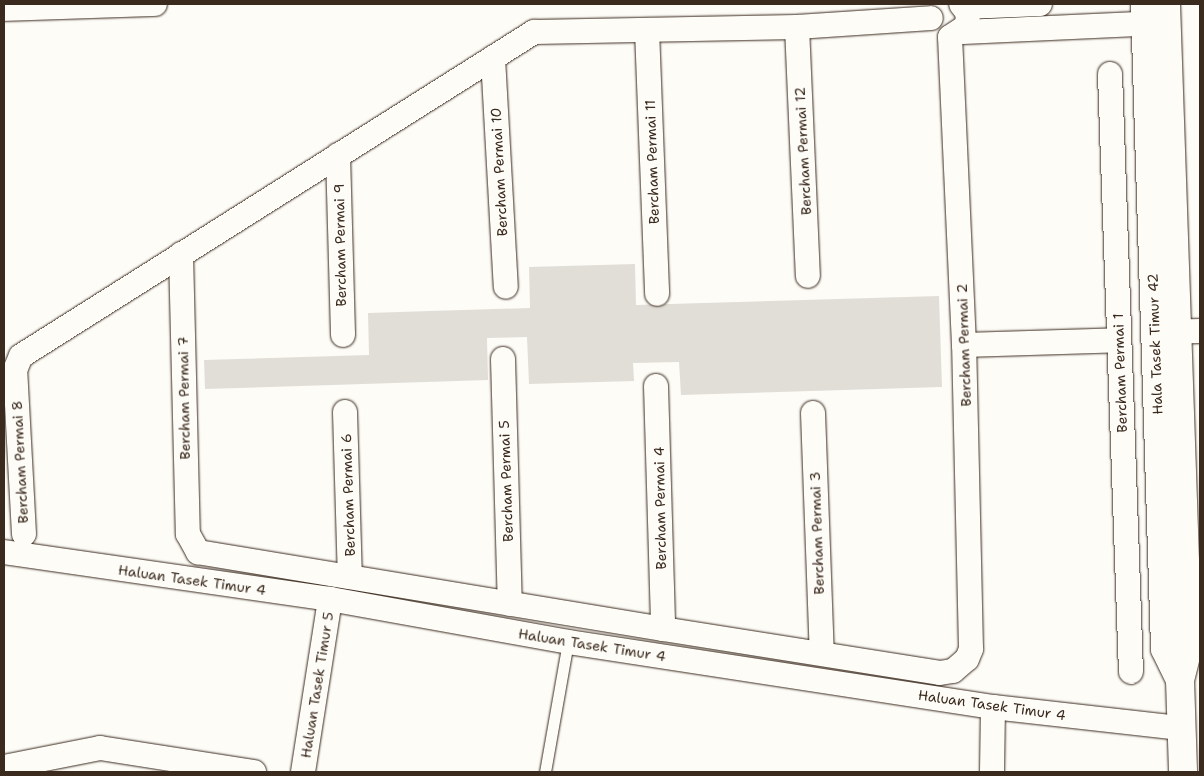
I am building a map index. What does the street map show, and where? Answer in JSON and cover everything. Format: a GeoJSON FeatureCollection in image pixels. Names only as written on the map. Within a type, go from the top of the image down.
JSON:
{"type":"FeatureCollection","features":[{"type":"Feature","properties":{"kind":"street"},"geometry":{"type":"LineString","coordinates":[[4,8],[155,4]]}},
{"type":"Feature","properties":{"kind":"street"},"geometry":{"type":"LineString","coordinates":[[963,5],[1040,4]]}},
{"type":"Feature","properties":{"kind":"street","name":"Bercham Permai 2"},"geometry":{"type":"LineString","coordinates":[[822,653],[940,673],[958,668],[970,653],[956,34],[969,20],[963,5]]}},
{"type":"Feature","properties":{"kind":"street"},"geometry":{"type":"LineString","coordinates":[[181,254],[537,31],[797,27],[935,11],[939,34],[956,34],[1156,14]]}},
{"type":"Feature","properties":{"kind":"street","name":"Hala Tasek Timur 42"},"geometry":{"type":"LineString","coordinates":[[1156,14],[1177,331],[1165,649],[1180,680],[1183,772]]}},
{"type":"Feature","properties":{"kind":"street","name":"Bercham Permai 12"},"geometry":{"type":"LineString","coordinates":[[797,27],[808,276]]}},
{"type":"Feature","properties":{"kind":"street","name":"Bercham Permai 11"},"geometry":{"type":"LineString","coordinates":[[646,30],[657,294]]}},
{"type":"Feature","properties":{"kind":"street","name":"Bercham Permai 10"},"geometry":{"type":"LineString","coordinates":[[493,58],[506,287]]}},
{"type":"Feature","properties":{"kind":"street","name":"Bercham Permai 1"},"geometry":{"type":"LineString","coordinates":[[1110,74],[1131,672]]}},
{"type":"Feature","properties":{"kind":"street","name":"Bercham Permai 9"},"geometry":{"type":"LineString","coordinates":[[338,155],[342,335]]}},
{"type":"Feature","properties":{"kind":"street","name":"Bercham Permai 8"},"geometry":{"type":"LineString","coordinates":[[24,534],[18,360],[181,254]]}},
{"type":"Feature","properties":{"kind":"street","name":"Bercham Permai 7"},"geometry":{"type":"LineString","coordinates":[[181,254],[189,541],[205,554],[350,577]]}},
{"type":"Feature","properties":{"kind":"street"},"geometry":{"type":"LineString","coordinates":[[964,345],[1119,340]]}},
{"type":"Feature","properties":{"kind":"street","name":"Bercham Permai 5"},"geometry":{"type":"LineString","coordinates":[[503,359],[510,604]]}},
{"type":"Feature","properties":{"kind":"street","name":"Bercham Permai 4"},"geometry":{"type":"LineString","coordinates":[[656,386],[663,630]]}},
{"type":"Feature","properties":{"kind":"street","name":"Bercham Permai 6"},"geometry":{"type":"LineString","coordinates":[[345,412],[350,577]]}},
{"type":"Feature","properties":{"kind":"street","name":"Bercham Permai 3"},"geometry":{"type":"LineString","coordinates":[[813,412],[822,653]]}},
{"type":"Feature","properties":{"kind":"street","name":"Haluan Tasek Timur 4"},"geometry":{"type":"LineString","coordinates":[[4,552],[330,599],[568,642],[993,707],[1181,728]]}},
{"type":"Feature","properties":{"kind":"street"},"geometry":{"type":"LineString","coordinates":[[350,577],[663,630],[822,653]]}},
{"type":"Feature","properties":{"kind":"street","name":"Haluan Tasek Timur 5"},"geometry":{"type":"LineString","coordinates":[[303,772],[330,599]]}},
{"type":"Feature","properties":{"kind":"street"},"geometry":{"type":"LineString","coordinates":[[992,772],[993,707]]}},
{"type":"Feature","properties":{"kind":"street"},"geometry":{"type":"LineString","coordinates":[[4,767],[100,748],[254,772]]}},
{"type":"Feature","properties":{"kind":"lane"},"geometry":{"type":"LineString","coordinates":[[545,772],[568,642]]}},
{"type":"Feature","properties":{"kind":"shaded area"},"geometry":{"type":"Polygon","coordinates":[[[635,264],[636,305],[939,296],[942,387],[681,395],[679,362],[633,363],[634,381],[529,384],[527,337],[487,338],[488,380],[205,389],[204,360],[369,355],[368,313],[530,308],[529,267],[635,264]]]}}]}
